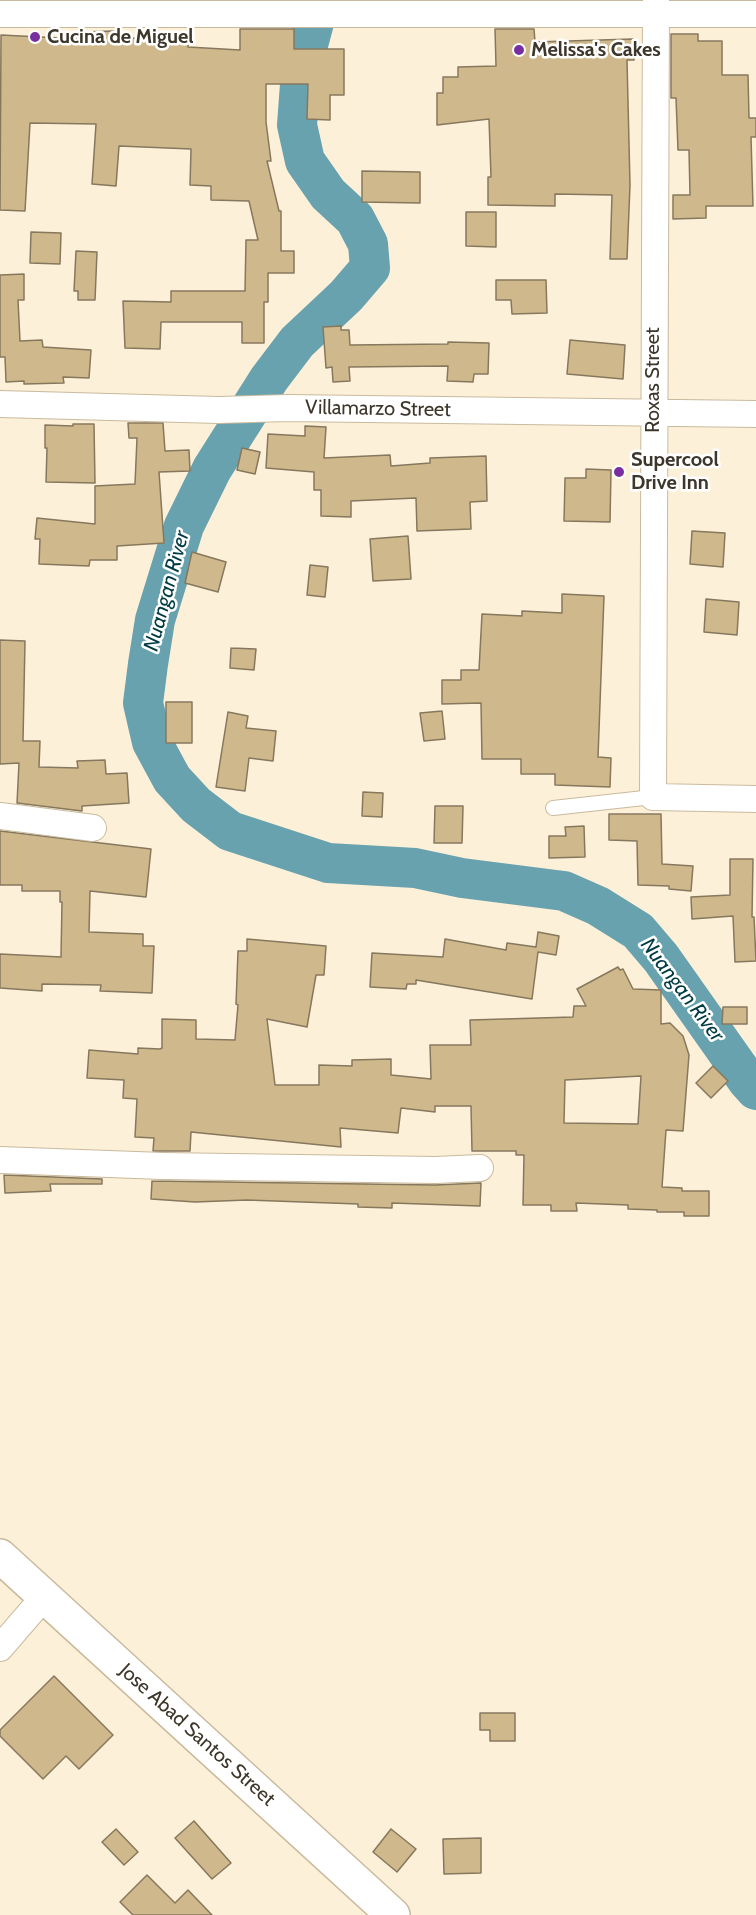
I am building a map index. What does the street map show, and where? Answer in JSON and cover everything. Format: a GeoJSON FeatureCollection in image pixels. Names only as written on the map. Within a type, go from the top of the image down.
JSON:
{"type":"FeatureCollection","features":[{"type":"Feature","properties":{"kind":"main road","name":"Jose Abad Santos Street"},"geometry":{"type":"LineString","coordinates":[[0,1556],[393,1915]]}},
{"type":"Feature","properties":{"kind":"street"},"geometry":{"type":"LineString","coordinates":[[0,14],[285,15],[656,7],[756,15]]}},
{"type":"Feature","properties":{"kind":"street","name":"Roxas Street"},"geometry":{"type":"LineString","coordinates":[[653,797],[656,7]]}},
{"type":"Feature","properties":{"kind":"street","name":"Villamarzo Street"},"geometry":{"type":"LineString","coordinates":[[0,404],[219,410],[287,408],[756,414]]}},
{"type":"Feature","properties":{"kind":"street"},"geometry":{"type":"LineString","coordinates":[[653,797],[756,799]]}},
{"type":"Feature","properties":{"kind":"street"},"geometry":{"type":"LineString","coordinates":[[0,816],[93,828]]}},
{"type":"Feature","properties":{"kind":"street"},"geometry":{"type":"LineString","coordinates":[[0,1160],[163,1166],[435,1170],[480,1168]]}},
{"type":"Feature","properties":{"kind":"street"},"geometry":{"type":"LineString","coordinates":[[0,1648],[44,1597]]}},
{"type":"Feature","properties":{"kind":"lane"},"geometry":{"type":"LineString","coordinates":[[553,808],[653,797]]}},
{"type":"Feature","properties":{"kind":"building"},"geometry":{"type":"Polygon","coordinates":[[[240,29],[294,29],[294,49],[344,49],[344,95],[330,95],[330,120],[307,119],[308,84],[266,84],[266,122],[271,161],[267,161],[279,211],[281,211],[281,251],[294,251],[294,273],[268,273],[268,302],[264,302],[264,343],[242,343],[242,322],[161,322],[160,349],[125,348],[123,301],[171,302],[171,291],[245,291],[246,240],[258,240],[249,201],[211,200],[211,186],[190,185],[191,149],[119,146],[116,186],[92,184],[96,124],[30,123],[25,211],[0,210],[1,35],[81,39],[81,32],[114,31],[114,37],[165,40],[165,38],[188,38],[188,47],[240,50],[240,29]]]}},
{"type":"Feature","properties":{"kind":"building"},"geometry":{"type":"Polygon","coordinates":[[[495,29],[534,29],[535,42],[633,39],[634,60],[627,60],[630,185],[627,259],[610,259],[612,195],[555,194],[555,206],[488,205],[488,177],[491,177],[489,119],[437,125],[437,93],[443,93],[443,77],[458,77],[458,67],[496,66],[495,29]]]}},
{"type":"Feature","properties":{"kind":"building"},"geometry":{"type":"Polygon","coordinates":[[[671,34],[698,34],[698,41],[722,41],[722,75],[748,75],[749,118],[756,118],[756,137],[751,137],[753,206],[706,206],[706,218],[673,219],[673,195],[690,195],[689,150],[678,150],[676,98],[671,98],[671,34]]]}},
{"type":"Feature","properties":{"kind":"building"},"geometry":{"type":"Polygon","coordinates":[[[362,171],[420,172],[420,203],[362,202],[362,171]]]}},
{"type":"Feature","properties":{"kind":"building"},"geometry":{"type":"Polygon","coordinates":[[[466,212],[496,212],[496,247],[466,246],[466,212]]]}},
{"type":"Feature","properties":{"kind":"building"},"geometry":{"type":"Polygon","coordinates":[[[31,232],[61,233],[60,264],[30,263],[31,232]]]}},
{"type":"Feature","properties":{"kind":"building"},"geometry":{"type":"Polygon","coordinates":[[[76,251],[97,252],[95,300],[78,300],[78,291],[74,291],[76,251]]]}},
{"type":"Feature","properties":{"kind":"building"},"geometry":{"type":"Polygon","coordinates":[[[24,274],[24,300],[18,300],[20,341],[42,340],[43,347],[91,350],[89,378],[63,377],[64,383],[6,382],[5,357],[0,357],[0,275],[24,274]]]}},
{"type":"Feature","properties":{"kind":"building"},"geometry":{"type":"Polygon","coordinates":[[[496,280],[546,280],[547,313],[512,314],[511,300],[496,300],[496,280]]]}},
{"type":"Feature","properties":{"kind":"building"},"geometry":{"type":"Polygon","coordinates":[[[341,326],[341,330],[349,330],[350,345],[489,343],[488,374],[474,374],[473,382],[447,381],[448,366],[349,367],[350,381],[333,382],[332,367],[326,368],[323,327],[341,326]]]}},
{"type":"Feature","properties":{"kind":"building"},"geometry":{"type":"Polygon","coordinates":[[[570,340],[625,345],[623,379],[567,374],[570,340]]]}},
{"type":"Feature","properties":{"kind":"building"},"geometry":{"type":"Polygon","coordinates":[[[128,423],[163,423],[165,451],[189,450],[190,471],[159,472],[164,543],[117,546],[117,560],[90,560],[89,566],[39,564],[40,539],[35,539],[37,518],[95,524],[95,486],[135,484],[137,438],[129,438],[128,423]]]}},
{"type":"Feature","properties":{"kind":"building"},"geometry":{"type":"Polygon","coordinates":[[[73,424],[94,424],[95,483],[46,482],[45,425],[73,426],[73,424]]]}},
{"type":"Feature","properties":{"kind":"building"},"geometry":{"type":"Polygon","coordinates":[[[305,426],[326,427],[324,458],[390,455],[391,466],[430,463],[430,458],[486,456],[487,501],[470,502],[471,529],[417,531],[416,498],[351,501],[351,517],[321,516],[321,490],[314,490],[314,472],[266,468],[268,434],[305,436],[305,426]]]}},
{"type":"Feature","properties":{"kind":"building"},"geometry":{"type":"Polygon","coordinates":[[[242,448],[260,452],[255,474],[237,470],[242,448]]]}},
{"type":"Feature","properties":{"kind":"building"},"geometry":{"type":"Polygon","coordinates":[[[586,469],[611,470],[610,522],[564,521],[565,478],[586,478],[586,469]]]}},
{"type":"Feature","properties":{"kind":"building"},"geometry":{"type":"Polygon","coordinates":[[[692,531],[725,533],[723,567],[690,564],[692,531]]]}},
{"type":"Feature","properties":{"kind":"building"},"geometry":{"type":"Polygon","coordinates":[[[408,536],[411,579],[373,581],[370,539],[408,536]]]}},
{"type":"Feature","properties":{"kind":"building"},"geometry":{"type":"Polygon","coordinates":[[[192,552],[226,562],[218,592],[185,583],[192,552]]]}},
{"type":"Feature","properties":{"kind":"building"},"geometry":{"type":"Polygon","coordinates":[[[310,565],[328,567],[325,597],[307,595],[310,565]]]}},
{"type":"Feature","properties":{"kind":"building"},"geometry":{"type":"Polygon","coordinates":[[[562,594],[604,596],[598,757],[611,758],[610,787],[555,785],[555,774],[521,774],[521,759],[482,759],[481,703],[442,704],[442,680],[461,680],[461,670],[479,670],[482,614],[522,616],[522,611],[562,613],[562,594]]]}},
{"type":"Feature","properties":{"kind":"building"},"geometry":{"type":"Polygon","coordinates":[[[706,599],[739,602],[737,635],[704,632],[706,599]]]}},
{"type":"Feature","properties":{"kind":"building"},"geometry":{"type":"Polygon","coordinates":[[[0,640],[25,641],[23,741],[40,741],[39,767],[78,768],[77,761],[105,760],[106,774],[127,773],[129,803],[82,806],[82,811],[17,803],[19,763],[0,764],[0,640]]]}},
{"type":"Feature","properties":{"kind":"building"},"geometry":{"type":"Polygon","coordinates":[[[231,648],[256,649],[254,670],[230,668],[231,648]]]}},
{"type":"Feature","properties":{"kind":"building"},"geometry":{"type":"Polygon","coordinates":[[[166,702],[192,702],[192,743],[166,743],[166,702]]]}},
{"type":"Feature","properties":{"kind":"building"},"geometry":{"type":"Polygon","coordinates":[[[442,711],[445,739],[424,741],[420,713],[442,711]]]}},
{"type":"Feature","properties":{"kind":"building"},"geometry":{"type":"Polygon","coordinates":[[[228,712],[248,716],[246,728],[276,731],[273,761],[249,758],[245,791],[216,787],[228,712]]]}},
{"type":"Feature","properties":{"kind":"building"},"geometry":{"type":"Polygon","coordinates":[[[363,792],[383,793],[382,817],[362,816],[363,792]]]}},
{"type":"Feature","properties":{"kind":"building"},"geometry":{"type":"Polygon","coordinates":[[[435,806],[463,806],[462,843],[434,843],[435,806]]]}},
{"type":"Feature","properties":{"kind":"building"},"geometry":{"type":"Polygon","coordinates":[[[609,814],[661,814],[662,864],[693,866],[691,891],[669,889],[669,886],[638,885],[637,841],[609,840],[609,814]]]}},
{"type":"Feature","properties":{"kind":"building"},"geometry":{"type":"Polygon","coordinates":[[[584,826],[585,857],[549,858],[549,836],[566,836],[565,827],[584,826]]]}},
{"type":"Feature","properties":{"kind":"building"},"geometry":{"type":"Polygon","coordinates":[[[0,831],[151,849],[146,897],[90,891],[89,932],[143,934],[143,946],[154,946],[152,993],[100,991],[101,985],[42,984],[42,991],[0,988],[0,954],[61,957],[62,902],[60,902],[60,891],[22,891],[22,885],[0,885],[0,831]]]}},
{"type":"Feature","properties":{"kind":"building"},"geometry":{"type":"Polygon","coordinates":[[[730,859],[753,859],[752,917],[754,917],[756,961],[735,962],[733,916],[692,919],[691,897],[730,895],[730,859]]]}},
{"type":"Feature","properties":{"kind":"building"},"geometry":{"type":"Polygon","coordinates":[[[538,932],[559,936],[556,955],[538,952],[532,999],[416,980],[416,984],[407,984],[406,989],[370,987],[372,953],[443,957],[445,939],[506,950],[507,943],[536,947],[538,932]]]}},
{"type":"Feature","properties":{"kind":"building"},"geometry":{"type":"Polygon","coordinates":[[[247,939],[326,946],[324,975],[316,975],[307,1027],[267,1019],[275,1085],[319,1085],[319,1065],[352,1066],[352,1060],[391,1059],[391,1075],[431,1079],[430,1045],[471,1045],[470,1020],[573,1017],[574,1006],[586,1006],[577,989],[618,967],[620,970],[623,969],[633,989],[661,990],[661,1024],[670,1023],[683,1036],[689,1055],[683,1131],[666,1130],[662,1187],[682,1188],[682,1191],[709,1191],[709,1216],[684,1216],[684,1212],[628,1209],[628,1205],[576,1203],[577,1211],[551,1211],[551,1205],[523,1205],[524,1155],[516,1155],[516,1151],[472,1151],[471,1106],[435,1106],[435,1112],[401,1108],[398,1133],[340,1128],[341,1147],[191,1132],[190,1151],[153,1151],[154,1138],[135,1137],[137,1099],[123,1098],[124,1080],[87,1078],[89,1050],[138,1054],[138,1048],[160,1049],[162,1048],[162,1019],[196,1020],[196,1039],[235,1040],[238,1005],[236,1004],[238,951],[247,951],[247,939]],[[641,1076],[565,1080],[564,1123],[638,1124],[641,1076]]]}},
{"type":"Feature","properties":{"kind":"building"},"geometry":{"type":"Polygon","coordinates":[[[723,1007],[747,1007],[747,1024],[722,1024],[723,1007]]]}},
{"type":"Feature","properties":{"kind":"building"},"geometry":{"type":"Polygon","coordinates":[[[713,1066],[728,1081],[711,1098],[696,1083],[713,1066]]]}},
{"type":"Feature","properties":{"kind":"building"},"geometry":{"type":"Polygon","coordinates":[[[4,1175],[102,1179],[102,1184],[50,1184],[51,1191],[5,1193],[4,1175]]]}},
{"type":"Feature","properties":{"kind":"building"},"geometry":{"type":"Polygon","coordinates":[[[152,1181],[435,1185],[481,1183],[480,1206],[392,1203],[392,1208],[358,1207],[358,1204],[247,1200],[195,1202],[151,1199],[152,1181]]]}},
{"type":"Feature","properties":{"kind":"building"},"geometry":{"type":"Polygon","coordinates":[[[54,1676],[113,1735],[79,1769],[66,1756],[43,1779],[0,1736],[0,1730],[54,1676]]]}},
{"type":"Feature","properties":{"kind":"building"},"geometry":{"type":"Polygon","coordinates":[[[480,1713],[515,1713],[515,1741],[490,1741],[490,1730],[480,1730],[480,1713]]]}},
{"type":"Feature","properties":{"kind":"building"},"geometry":{"type":"Polygon","coordinates":[[[194,1821],[231,1863],[212,1879],[175,1838],[194,1821]]]}},
{"type":"Feature","properties":{"kind":"building"},"geometry":{"type":"Polygon","coordinates":[[[116,1829],[138,1852],[124,1865],[102,1842],[116,1829]]]}},
{"type":"Feature","properties":{"kind":"building"},"geometry":{"type":"Polygon","coordinates":[[[391,1829],[416,1849],[397,1872],[373,1852],[391,1829]]]}},
{"type":"Feature","properties":{"kind":"building"},"geometry":{"type":"Polygon","coordinates":[[[481,1838],[481,1873],[444,1874],[443,1839],[481,1838]]]}},
{"type":"Feature","properties":{"kind":"building"},"geometry":{"type":"Polygon","coordinates":[[[147,1875],[175,1903],[188,1890],[212,1915],[133,1915],[120,1902],[147,1875]]]}},
{"type":"Feature","properties":{"kind":"waterway","name":"Nuangan River"},"geometry":{"type":"LineString","coordinates":[[320,0],[301,71],[297,125],[305,161],[328,194],[355,219],[368,244],[370,268],[346,296],[297,342],[269,379],[212,469],[184,526],[155,620],[148,664],[143,703],[152,742],[172,779],[196,805],[230,831],[328,863],[415,868],[462,878],[564,891],[598,906],[638,931],[661,958],[756,1090]]}},
{"type":"Feature","properties":{"kind":"place","name":"Cucina de Miguel"},"geometry":{"type":"Point","coordinates":[35,37]}},
{"type":"Feature","properties":{"kind":"place","name":"Melissa's Cakes"},"geometry":{"type":"Point","coordinates":[519,50]}},
{"type":"Feature","properties":{"kind":"place","name":"Supercool Drive Inn"},"geometry":{"type":"Point","coordinates":[619,472]}}]}
